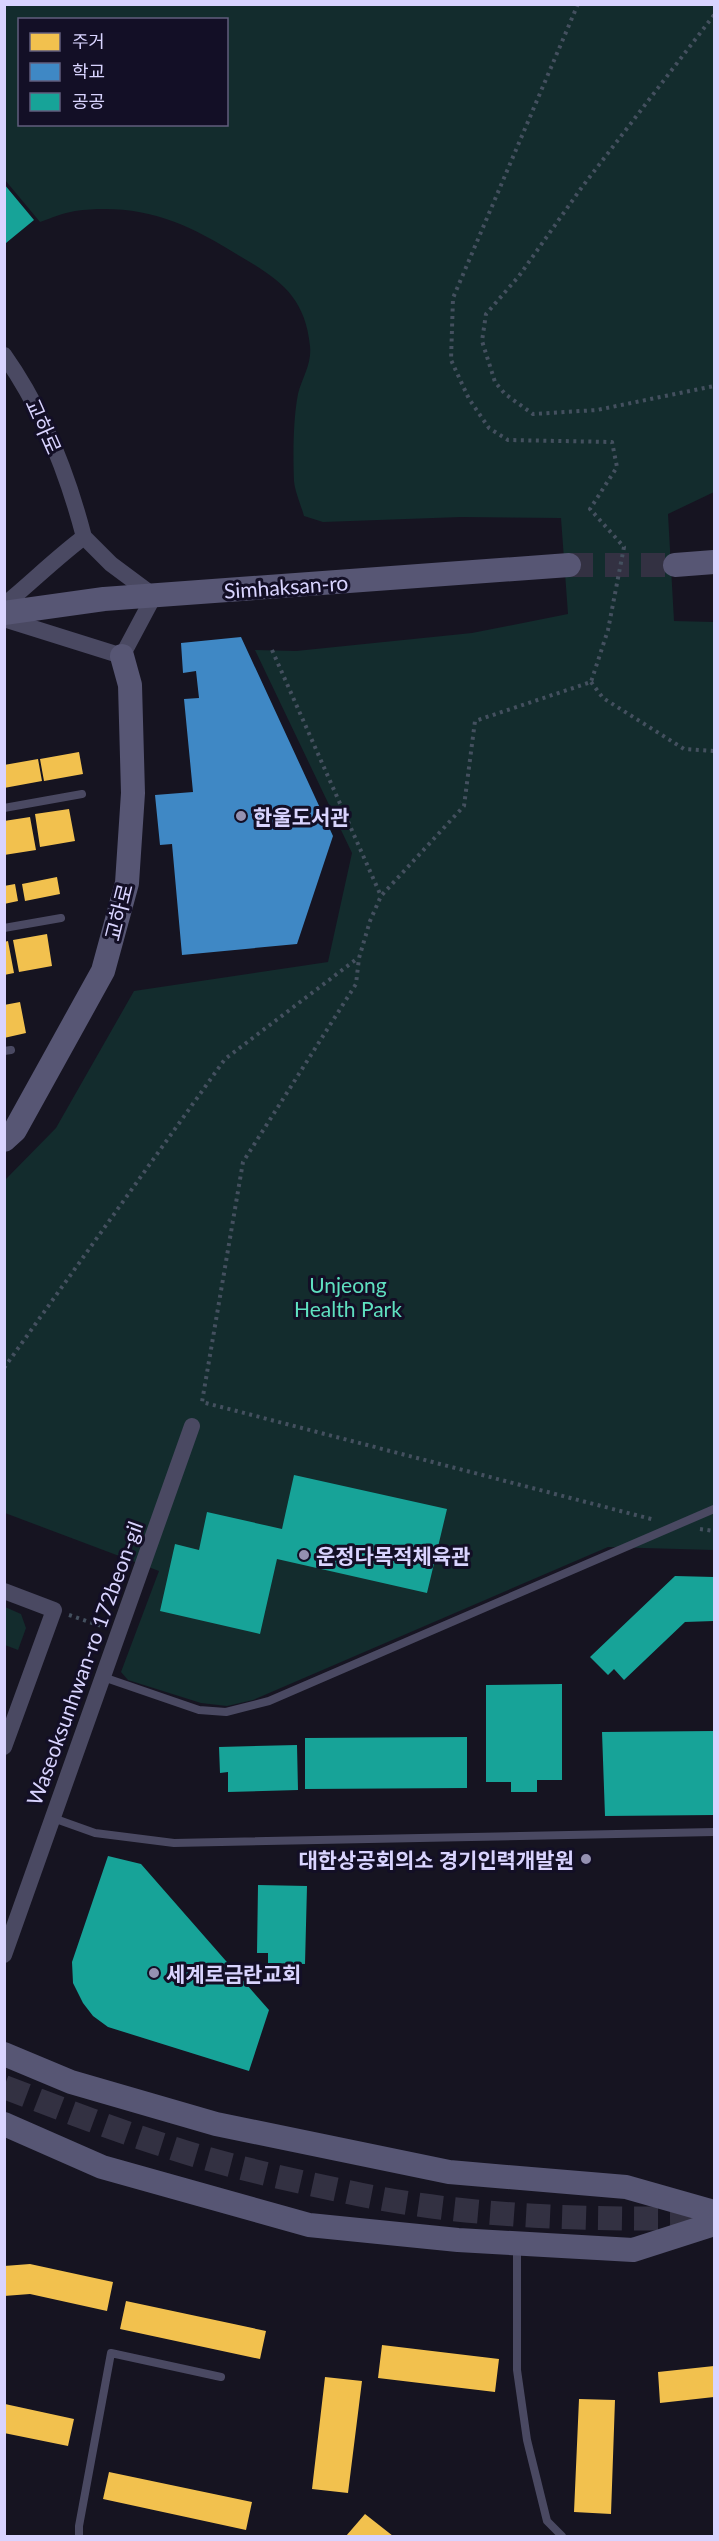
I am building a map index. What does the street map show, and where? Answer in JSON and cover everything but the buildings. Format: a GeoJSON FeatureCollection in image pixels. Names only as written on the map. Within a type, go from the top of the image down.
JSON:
{"type":"FeatureCollection","features":[{"type":"Feature","properties":{"kind":"street","name":"교하로"},"geometry":{"type":"LineString","coordinates":[[4,355],[26,385],[51,437],[72,491],[84,537]]}},
{"type":"Feature","properties":{"kind":"street"},"geometry":{"type":"LineString","coordinates":[[4,605],[38,577],[57,557],[84,537],[111,564],[154,596],[122,656],[4,619]]}},
{"type":"Feature","properties":{"kind":"street"},"geometry":{"type":"LineString","coordinates":[[675,565],[714,562]]}},
{"type":"Feature","properties":{"kind":"street","name":"Simhaksan-ro"},"geometry":{"type":"LineString","coordinates":[[4,613],[104,599],[569,565]]}},
{"type":"Feature","properties":{"kind":"street","name":"교하로"},"geometry":{"type":"LineString","coordinates":[[4,1140],[15,1130],[103,971],[127,883],[133,794],[130,685],[122,656]]}},
{"type":"Feature","properties":{"kind":"street","name":"Waseoksunhwan-ro 172beon-gil"},"geometry":{"type":"LineString","coordinates":[[4,1955],[11,1913],[53,1818],[192,1426]]}},
{"type":"Feature","properties":{"kind":"street"},"geometry":{"type":"LineString","coordinates":[[4,1591],[54,1610],[4,1747]]}},
{"type":"Feature","properties":{"kind":"street"},"geometry":{"type":"LineString","coordinates":[[4,2054],[71,2082],[216,2124],[449,2172],[626,2187],[714,2212]]}},
{"type":"Feature","properties":{"kind":"street"},"geometry":{"type":"LineString","coordinates":[[4,2124],[102,2167],[309,2225],[517,2244],[633,2250],[714,2224]]}},
{"type":"Feature","properties":{"kind":"lane"},"geometry":{"type":"LineString","coordinates":[[4,808],[82,794]]}},
{"type":"Feature","properties":{"kind":"lane"},"geometry":{"type":"LineString","coordinates":[[4,928],[61,918]]}},
{"type":"Feature","properties":{"kind":"lane"},"geometry":{"type":"LineString","coordinates":[[103,1677],[199,1710],[226,1712],[248,1707],[280,1696],[714,1509]]}},
{"type":"Feature","properties":{"kind":"lane"},"geometry":{"type":"LineString","coordinates":[[53,1818],[95,1833],[174,1843],[714,1832]]}},
{"type":"Feature","properties":{"kind":"lane"},"geometry":{"type":"LineString","coordinates":[[517,2244],[517,2370],[525,2428],[547,2521],[562,2536]]}},
{"type":"Feature","properties":{"kind":"lane"},"geometry":{"type":"LineString","coordinates":[[80,2536],[79,2526],[111,2353],[221,2377]]}},
{"type":"Feature","properties":{"kind":"path"},"geometry":{"type":"LineString","coordinates":[[578,4],[453,298],[451,360],[469,399],[489,428],[508,440],[612,442],[617,467],[590,509],[624,547],[608,630],[591,682]]}},
{"type":"Feature","properties":{"kind":"path"},"geometry":{"type":"LineString","coordinates":[[714,15],[582,187],[519,276],[486,314],[482,341],[495,382],[505,394],[532,414],[597,410],[714,386]]}},
{"type":"Feature","properties":{"kind":"path"},"geometry":{"type":"LineString","coordinates":[[272,651],[381,896]]}},
{"type":"Feature","properties":{"kind":"path"},"geometry":{"type":"LineString","coordinates":[[591,682],[603,698],[684,749],[714,751]]}},
{"type":"Feature","properties":{"kind":"path"},"geometry":{"type":"LineString","coordinates":[[591,682],[475,721],[464,806],[381,896],[370,921],[359,958],[356,984],[243,1162],[202,1401],[530,1485],[675,1526],[714,1531]]}},
{"type":"Feature","properties":{"kind":"path"},"geometry":{"type":"LineString","coordinates":[[4,1368],[225,1059],[359,958]]}},
{"type":"Feature","properties":{"kind":"path"},"geometry":{"type":"LineString","coordinates":[[54,1610],[119,1633]]}},
{"type":"Feature","properties":{"kind":"green space","name":"Unjeong Health Park"},"geometry":{"type":"Polygon","coordinates":[[[4,5],[714,5],[714,492],[668,514],[674,621],[714,622],[714,1550],[608,1547],[253,1700],[227,1706],[201,1703],[128,1680],[121,1672],[159,1571],[5,1513],[5,1180],[56,1128],[134,991],[328,962],[352,853],[255,650],[296,651],[472,633],[568,614],[561,518],[461,517],[323,522],[304,516],[294,481],[294,438],[298,394],[308,365],[310,346],[302,314],[288,291],[266,272],[218,243],[161,217],[141,212],[99,209],[75,211],[40,222],[5,180],[4,5]]]}},
{"type":"Feature","properties":{"kind":"green space"},"geometry":{"type":"Polygon","coordinates":[[[5,1607],[21,1614],[26,1628],[18,1650],[5,1645],[5,1607]]]}},
{"type":"Feature","properties":{"kind":"tunnel"},"geometry":{"type":"LineString","coordinates":[[569,565],[675,565]]}},
{"type":"Feature","properties":{"kind":"tunnel"},"geometry":{"type":"LineString","coordinates":[[4,2087],[123,2132],[208,2159],[278,2177],[392,2201],[484,2212],[577,2218],[714,2218]]}},
{"type":"Feature","properties":{"kind":"place","name":"한울도서관"},"geometry":{"type":"Point","coordinates":[241,816]}},
{"type":"Feature","properties":{"kind":"place","name":"운정다목적체육관"},"geometry":{"type":"Point","coordinates":[304,1555]}},
{"type":"Feature","properties":{"kind":"place","name":"대한상공회의소 경기인력개발원"},"geometry":{"type":"Point","coordinates":[586,1859]}},
{"type":"Feature","properties":{"kind":"place","name":"세계로금란교회"},"geometry":{"type":"Point","coordinates":[154,1973]}}]}
